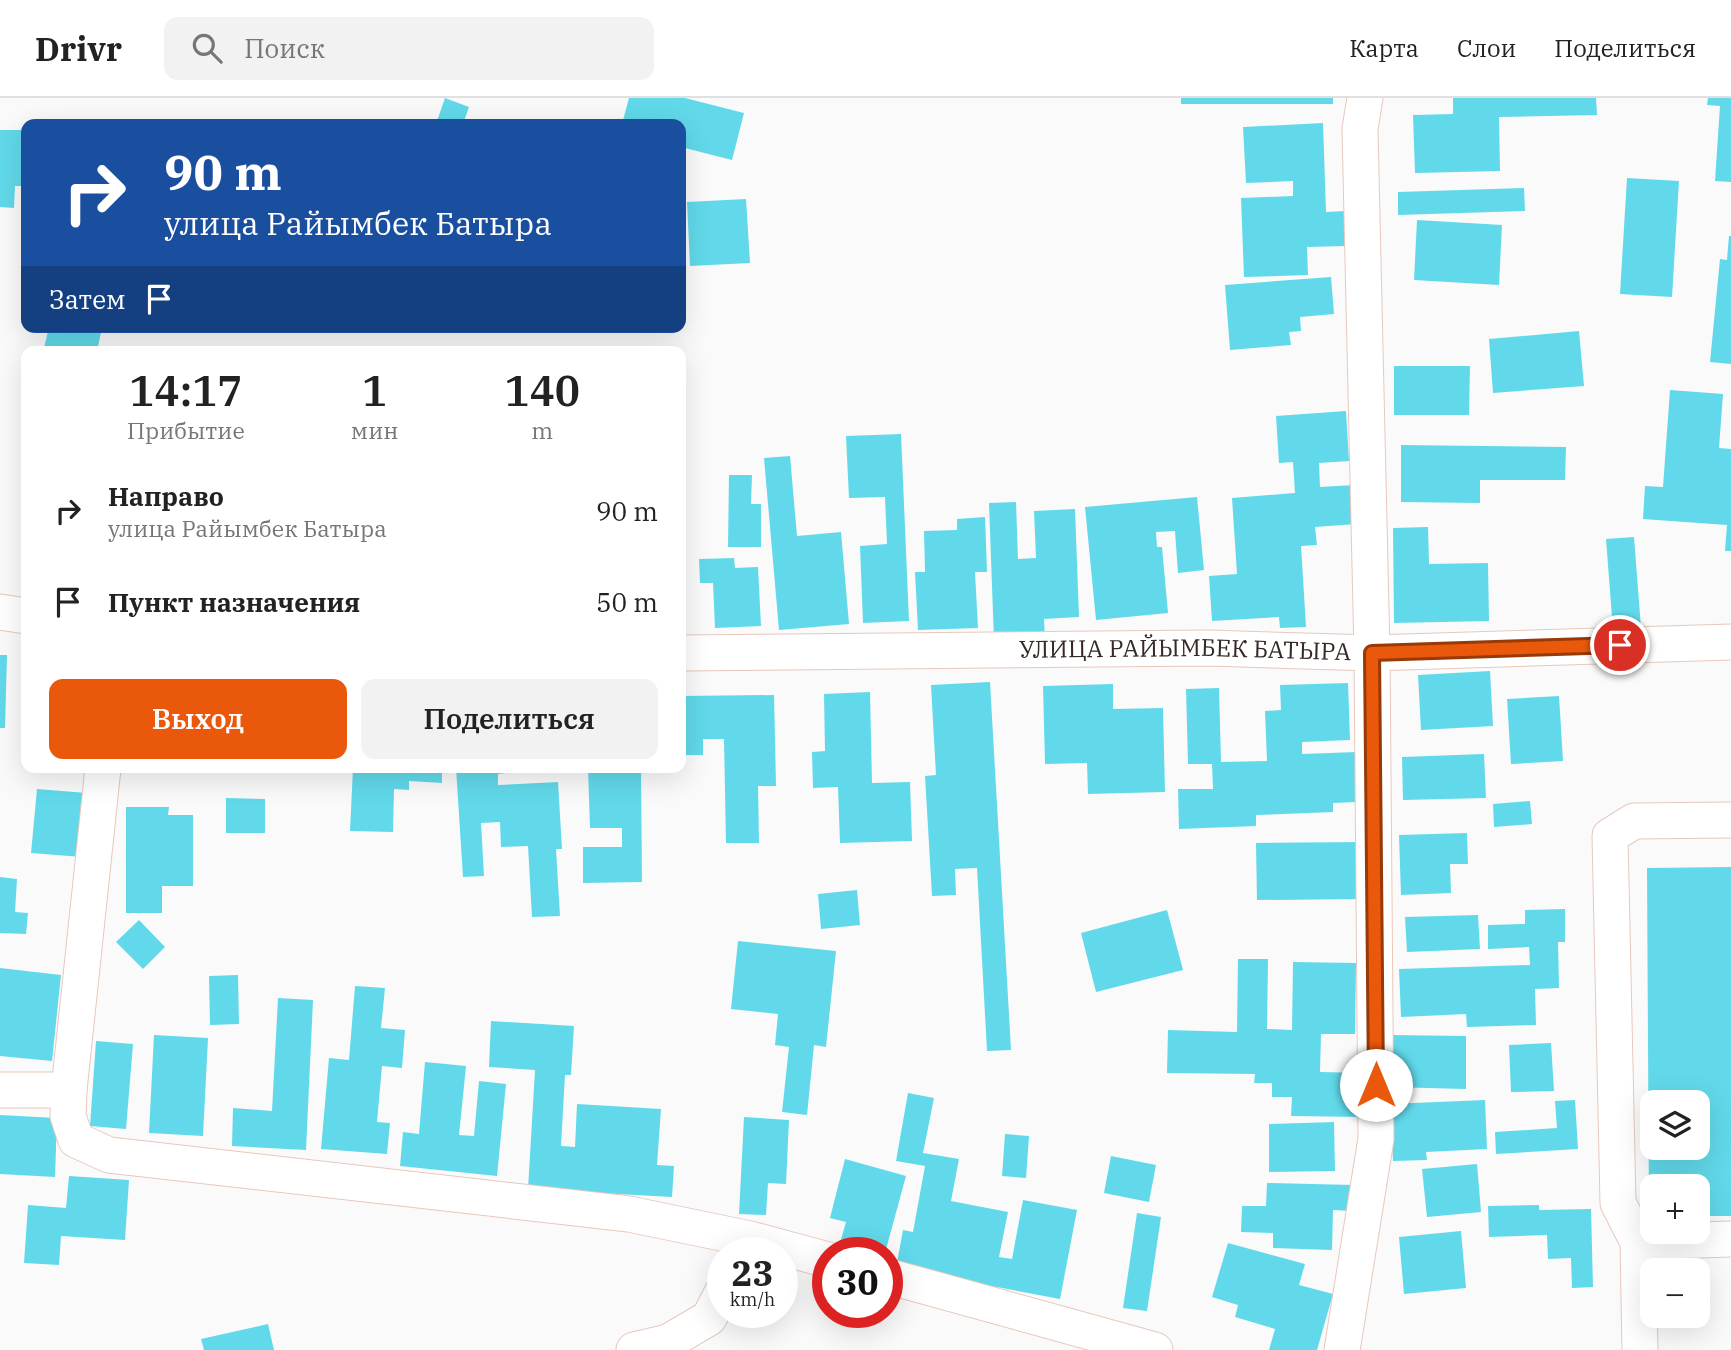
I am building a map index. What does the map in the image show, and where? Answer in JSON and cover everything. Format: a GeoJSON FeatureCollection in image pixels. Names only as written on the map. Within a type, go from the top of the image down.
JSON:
{"type":"FeatureCollection","features":[{"type":"Feature","properties":{"kind":"street"},"geometry":{"type":"LineString","coordinates":[[1342,1350],[1376,1139],[1372,653],[1360,129],[1365,98]]}},
{"type":"Feature","properties":{"kind":"street"},"geometry":{"type":"LineString","coordinates":[[0,612],[21,615]]}},
{"type":"Feature","properties":{"kind":"street","name":"УЛИЦА РАЙЫМБЕК БАТЫРА"},"geometry":{"type":"LineString","coordinates":[[686,653],[1208,648],[1372,653],[1731,642]]}},
{"type":"Feature","properties":{"kind":"street"},"geometry":{"type":"LineString","coordinates":[[102,773],[69,1090],[68,1116],[76,1140],[109,1155],[629,1214],[713,1237]]}},
{"type":"Feature","properties":{"kind":"street"},"geometry":{"type":"LineString","coordinates":[[1640,1350],[1637,1242],[1618,1203],[1610,836],[1634,821],[1731,820]]}},
{"type":"Feature","properties":{"kind":"street"},"geometry":{"type":"LineString","coordinates":[[0,1090],[69,1090]]}},
{"type":"Feature","properties":{"kind":"street"},"geometry":{"type":"LineString","coordinates":[[1637,1242],[1731,1239]]}},
{"type":"Feature","properties":{"kind":"street"},"geometry":{"type":"LineString","coordinates":[[903,1280],[1155,1350]]}},
{"type":"Feature","properties":{"kind":"street"},"geometry":{"type":"LineString","coordinates":[[634,1350],[668,1342],[707,1319]]}},
{"type":"Feature","properties":{"kind":"building"},"geometry":{"type":"Polygon","coordinates":[[[445,98],[469,107],[465,119],[438,119],[445,98]]]}},
{"type":"Feature","properties":{"kind":"building"},"geometry":{"type":"Polygon","coordinates":[[[629,98],[685,98],[744,113],[732,160],[686,148],[686,119],[623,119],[629,98]]]}},
{"type":"Feature","properties":{"kind":"building"},"geometry":{"type":"Polygon","coordinates":[[[1181,98],[1333,98],[1333,104],[1181,104],[1181,98]]]}},
{"type":"Feature","properties":{"kind":"building"},"geometry":{"type":"Polygon","coordinates":[[[1453,98],[1596,98],[1597,115],[1499,117],[1500,171],[1415,173],[1413,115],[1453,114],[1453,98]]]}},
{"type":"Feature","properties":{"kind":"building"},"geometry":{"type":"Polygon","coordinates":[[[1708,98],[1731,98],[1731,182],[1715,181],[1720,106],[1707,105],[1708,98]]]}},
{"type":"Feature","properties":{"kind":"building"},"geometry":{"type":"Polygon","coordinates":[[[1323,123],[1326,212],[1346,211],[1347,246],[1307,247],[1308,275],[1244,277],[1241,198],[1293,196],[1293,181],[1246,183],[1243,127],[1323,123]]]}},
{"type":"Feature","properties":{"kind":"building"},"geometry":{"type":"Polygon","coordinates":[[[0,130],[21,130],[21,186],[15,186],[14,208],[0,207],[0,130]]]}},
{"type":"Feature","properties":{"kind":"building"},"geometry":{"type":"Polygon","coordinates":[[[1627,178],[1679,181],[1672,297],[1620,294],[1627,178]]]}},
{"type":"Feature","properties":{"kind":"building"},"geometry":{"type":"Polygon","coordinates":[[[1524,188],[1525,211],[1398,215],[1398,192],[1524,188]]]}},
{"type":"Feature","properties":{"kind":"building"},"geometry":{"type":"Polygon","coordinates":[[[746,199],[750,263],[690,266],[687,202],[746,199]]]}},
{"type":"Feature","properties":{"kind":"building"},"geometry":{"type":"Polygon","coordinates":[[[1417,220],[1502,225],[1499,285],[1414,280],[1417,220]]]}},
{"type":"Feature","properties":{"kind":"building"},"geometry":{"type":"Polygon","coordinates":[[[1729,236],[1731,364],[1710,362],[1720,259],[1727,260],[1729,236]]]}},
{"type":"Feature","properties":{"kind":"building"},"geometry":{"type":"Polygon","coordinates":[[[1331,277],[1334,314],[1300,317],[1301,331],[1289,332],[1291,345],[1230,350],[1225,285],[1331,277]]]}},
{"type":"Feature","properties":{"kind":"building"},"geometry":{"type":"Polygon","coordinates":[[[1579,331],[1584,386],[1493,393],[1489,339],[1579,331]]]}},
{"type":"Feature","properties":{"kind":"building"},"geometry":{"type":"Polygon","coordinates":[[[48,333],[101,333],[98,346],[44,346],[48,333]]]}},
{"type":"Feature","properties":{"kind":"building"},"geometry":{"type":"Polygon","coordinates":[[[1394,366],[1470,366],[1469,415],[1394,415],[1394,366]]]}},
{"type":"Feature","properties":{"kind":"building"},"geometry":{"type":"Polygon","coordinates":[[[1670,390],[1723,394],[1719,448],[1731,449],[1731,551],[1725,551],[1727,525],[1643,519],[1645,486],[1663,487],[1670,390]]]}},
{"type":"Feature","properties":{"kind":"building"},"geometry":{"type":"Polygon","coordinates":[[[1346,411],[1349,461],[1319,463],[1320,487],[1354,485],[1356,524],[1315,527],[1317,545],[1301,546],[1306,627],[1280,628],[1279,617],[1212,621],[1209,576],[1237,574],[1232,498],[1295,493],[1293,462],[1279,463],[1276,416],[1346,411]]]}},
{"type":"Feature","properties":{"kind":"building"},"geometry":{"type":"Polygon","coordinates":[[[901,434],[909,621],[863,623],[860,546],[887,544],[885,497],[849,498],[846,436],[901,434]]]}},
{"type":"Feature","properties":{"kind":"building"},"geometry":{"type":"Polygon","coordinates":[[[1401,445],[1566,447],[1565,480],[1480,480],[1480,503],[1401,502],[1401,445]]]}},
{"type":"Feature","properties":{"kind":"building"},"geometry":{"type":"Polygon","coordinates":[[[790,456],[797,536],[841,532],[849,624],[779,630],[764,458],[790,456]]]}},
{"type":"Feature","properties":{"kind":"building"},"geometry":{"type":"Polygon","coordinates":[[[729,475],[752,475],[751,504],[761,504],[761,547],[728,547],[729,475]]]}},
{"type":"Feature","properties":{"kind":"building"},"geometry":{"type":"Polygon","coordinates":[[[1197,497],[1204,570],[1178,573],[1175,531],[1156,532],[1157,547],[1162,547],[1168,613],[1096,620],[1085,507],[1197,497]]]}},
{"type":"Feature","properties":{"kind":"building"},"geometry":{"type":"Polygon","coordinates":[[[1016,502],[1018,559],[1036,558],[1034,511],[1075,509],[1079,617],[1044,619],[1045,639],[994,641],[989,503],[1016,502]]]}},
{"type":"Feature","properties":{"kind":"building"},"geometry":{"type":"Polygon","coordinates":[[[985,517],[987,572],[975,572],[978,628],[918,630],[915,572],[925,572],[924,531],[957,530],[957,519],[985,517]]]}},
{"type":"Feature","properties":{"kind":"building"},"geometry":{"type":"Polygon","coordinates":[[[1428,527],[1429,564],[1488,563],[1489,621],[1394,623],[1393,528],[1428,527]]]}},
{"type":"Feature","properties":{"kind":"building"},"geometry":{"type":"Polygon","coordinates":[[[1634,537],[1641,628],[1613,630],[1606,539],[1634,537]]]}},
{"type":"Feature","properties":{"kind":"building"},"geometry":{"type":"Polygon","coordinates":[[[734,558],[735,568],[758,567],[761,626],[715,628],[713,583],[700,583],[699,559],[734,558]]]}},
{"type":"Feature","properties":{"kind":"building"},"geometry":{"type":"Polygon","coordinates":[[[0,655],[7,655],[5,728],[0,728],[0,655]]]}},
{"type":"Feature","properties":{"kind":"building"},"geometry":{"type":"Polygon","coordinates":[[[1490,671],[1493,726],[1421,730],[1418,675],[1490,671]]]}},
{"type":"Feature","properties":{"kind":"building"},"geometry":{"type":"Polygon","coordinates":[[[990,682],[1011,1050],[987,1051],[977,868],[955,869],[956,895],[932,896],[925,776],[936,775],[931,685],[990,682]]]}},
{"type":"Feature","properties":{"kind":"building"},"geometry":{"type":"Polygon","coordinates":[[[1348,683],[1350,740],[1302,742],[1302,754],[1357,752],[1358,802],[1333,803],[1333,812],[1256,815],[1256,826],[1179,829],[1178,789],[1213,789],[1212,764],[1188,764],[1186,689],[1219,688],[1221,762],[1267,761],[1265,711],[1281,710],[1280,685],[1348,683]]]}},
{"type":"Feature","properties":{"kind":"building"},"geometry":{"type":"Polygon","coordinates":[[[1113,684],[1113,709],[1163,708],[1165,792],[1088,794],[1087,763],[1045,764],[1043,686],[1113,684]]]}},
{"type":"Feature","properties":{"kind":"building"},"geometry":{"type":"Polygon","coordinates":[[[870,692],[872,783],[910,782],[912,841],[840,843],[838,787],[813,788],[812,752],[825,751],[824,694],[870,692]]]}},
{"type":"Feature","properties":{"kind":"building"},"geometry":{"type":"Polygon","coordinates":[[[774,695],[776,786],[758,786],[759,843],[726,843],[724,739],[703,739],[703,755],[686,755],[686,696],[774,695]]]}},
{"type":"Feature","properties":{"kind":"building"},"geometry":{"type":"Polygon","coordinates":[[[1559,696],[1563,761],[1511,764],[1507,699],[1559,696]]]}},
{"type":"Feature","properties":{"kind":"building"},"geometry":{"type":"Polygon","coordinates":[[[1484,754],[1486,798],[1403,800],[1402,757],[1484,754]]]}},
{"type":"Feature","properties":{"kind":"building"},"geometry":{"type":"Polygon","coordinates":[[[353,773],[442,773],[442,783],[409,781],[409,790],[394,789],[393,832],[350,831],[353,773]]]}},
{"type":"Feature","properties":{"kind":"building"},"geometry":{"type":"Polygon","coordinates":[[[456,773],[506,773],[498,774],[498,785],[558,782],[562,849],[556,849],[560,916],[532,917],[528,846],[501,847],[500,822],[481,823],[484,876],[463,877],[456,773]]]}},
{"type":"Feature","properties":{"kind":"building"},"geometry":{"type":"Polygon","coordinates":[[[588,773],[641,773],[642,882],[583,883],[583,847],[622,847],[622,828],[590,828],[588,773]]]}},
{"type":"Feature","properties":{"kind":"building"},"geometry":{"type":"Polygon","coordinates":[[[37,789],[87,793],[82,857],[31,853],[37,789]]]}},
{"type":"Feature","properties":{"kind":"building"},"geometry":{"type":"Polygon","coordinates":[[[226,798],[265,799],[265,833],[226,833],[226,798]]]}},
{"type":"Feature","properties":{"kind":"building"},"geometry":{"type":"Polygon","coordinates":[[[1530,801],[1532,824],[1494,827],[1493,804],[1530,801]]]}},
{"type":"Feature","properties":{"kind":"building"},"geometry":{"type":"Polygon","coordinates":[[[126,807],[169,807],[168,815],[193,815],[193,886],[162,886],[162,913],[126,913],[126,807]]]}},
{"type":"Feature","properties":{"kind":"building"},"geometry":{"type":"Polygon","coordinates":[[[1467,833],[1468,864],[1450,864],[1451,893],[1401,895],[1399,835],[1467,833]]]}},
{"type":"Feature","properties":{"kind":"building"},"geometry":{"type":"Polygon","coordinates":[[[1363,842],[1364,899],[1257,900],[1256,843],[1363,842]]]}},
{"type":"Feature","properties":{"kind":"building"},"geometry":{"type":"Polygon","coordinates":[[[1731,867],[1731,1216],[1710,1216],[1710,1174],[1649,1174],[1649,1160],[1710,1160],[1710,1090],[1648,1090],[1647,868],[1731,867]]]}},
{"type":"Feature","properties":{"kind":"building"},"geometry":{"type":"Polygon","coordinates":[[[0,877],[17,879],[15,912],[28,913],[26,934],[0,933],[0,877]]]}},
{"type":"Feature","properties":{"kind":"building"},"geometry":{"type":"Polygon","coordinates":[[[857,890],[860,925],[821,929],[818,894],[857,890]]]}},
{"type":"Feature","properties":{"kind":"building"},"geometry":{"type":"Polygon","coordinates":[[[1565,909],[1565,942],[1558,942],[1559,988],[1535,989],[1536,1025],[1467,1027],[1466,1014],[1401,1017],[1399,969],[1530,965],[1529,947],[1488,949],[1488,925],[1525,924],[1525,910],[1565,909]]]}},
{"type":"Feature","properties":{"kind":"building"},"geometry":{"type":"Polygon","coordinates":[[[1167,910],[1183,970],[1096,992],[1081,933],[1167,910]]]}},
{"type":"Feature","properties":{"kind":"building"},"geometry":{"type":"Polygon","coordinates":[[[1478,915],[1480,949],[1407,952],[1405,917],[1478,915]]]}},
{"type":"Feature","properties":{"kind":"building"},"geometry":{"type":"Polygon","coordinates":[[[139,920],[165,947],[143,969],[116,942],[139,920]]]}},
{"type":"Feature","properties":{"kind":"building"},"geometry":{"type":"Polygon","coordinates":[[[738,941],[836,951],[826,1047],[814,1045],[807,1115],[782,1112],[789,1047],[775,1045],[778,1014],[731,1009],[738,941]]]}},
{"type":"Feature","properties":{"kind":"building"},"geometry":{"type":"Polygon","coordinates":[[[1238,959],[1268,959],[1267,1029],[1292,1030],[1293,962],[1356,963],[1355,1034],[1321,1034],[1320,1072],[1366,1073],[1365,1117],[1291,1116],[1292,1097],[1272,1097],[1272,1083],[1254,1083],[1255,1074],[1167,1073],[1168,1030],[1237,1032],[1238,959]]]}},
{"type":"Feature","properties":{"kind":"building"},"geometry":{"type":"Polygon","coordinates":[[[0,968],[61,975],[52,1061],[0,1056],[0,968]]]}},
{"type":"Feature","properties":{"kind":"building"},"geometry":{"type":"Polygon","coordinates":[[[238,975],[239,1024],[210,1025],[209,976],[238,975]]]}},
{"type":"Feature","properties":{"kind":"building"},"geometry":{"type":"Polygon","coordinates":[[[355,986],[385,988],[381,1028],[405,1030],[402,1068],[382,1066],[377,1122],[390,1123],[387,1154],[321,1149],[329,1058],[349,1060],[355,986]]]}},
{"type":"Feature","properties":{"kind":"building"},"geometry":{"type":"Polygon","coordinates":[[[278,998],[313,1000],[306,1150],[232,1146],[233,1108],[272,1111],[278,998]]]}},
{"type":"Feature","properties":{"kind":"building"},"geometry":{"type":"Polygon","coordinates":[[[491,1021],[574,1026],[571,1075],[565,1075],[561,1146],[575,1147],[577,1104],[661,1109],[657,1165],[674,1166],[672,1197],[528,1189],[535,1070],[489,1067],[491,1021]]]}},
{"type":"Feature","properties":{"kind":"building"},"geometry":{"type":"Polygon","coordinates":[[[154,1035],[208,1038],[203,1136],[149,1133],[154,1035]]]}},
{"type":"Feature","properties":{"kind":"building"},"geometry":{"type":"Polygon","coordinates":[[[1390,1035],[1466,1036],[1466,1089],[1389,1087],[1390,1035]]]}},
{"type":"Feature","properties":{"kind":"building"},"geometry":{"type":"Polygon","coordinates":[[[96,1041],[133,1044],[126,1129],[90,1126],[96,1041]]]}},
{"type":"Feature","properties":{"kind":"building"},"geometry":{"type":"Polygon","coordinates":[[[1551,1043],[1554,1091],[1511,1092],[1509,1045],[1551,1043]]]}},
{"type":"Feature","properties":{"kind":"building"},"geometry":{"type":"Polygon","coordinates":[[[425,1062],[466,1066],[459,1135],[474,1136],[479,1081],[506,1084],[497,1176],[400,1166],[403,1132],[419,1134],[425,1062]]]}},
{"type":"Feature","properties":{"kind":"building"},"geometry":{"type":"Polygon","coordinates":[[[908,1093],[934,1098],[923,1153],[959,1159],[951,1201],[1008,1212],[999,1257],[1012,1259],[1023,1200],[1077,1210],[1060,1299],[903,1269],[903,1230],[913,1232],[925,1166],[896,1161],[908,1093]]]}},
{"type":"Feature","properties":{"kind":"building"},"geometry":{"type":"Polygon","coordinates":[[[1485,1100],[1487,1149],[1426,1152],[1427,1160],[1393,1161],[1390,1104],[1485,1100]]]}},
{"type":"Feature","properties":{"kind":"building"},"geometry":{"type":"Polygon","coordinates":[[[1575,1100],[1578,1149],[1496,1154],[1495,1132],[1557,1128],[1555,1101],[1575,1100]]]}},
{"type":"Feature","properties":{"kind":"building"},"geometry":{"type":"Polygon","coordinates":[[[0,1115],[57,1118],[55,1177],[0,1174],[0,1115]]]}},
{"type":"Feature","properties":{"kind":"building"},"geometry":{"type":"Polygon","coordinates":[[[744,1117],[789,1120],[786,1184],[768,1183],[766,1215],[739,1214],[744,1117]]]}},
{"type":"Feature","properties":{"kind":"building"},"geometry":{"type":"Polygon","coordinates":[[[1334,1122],[1335,1171],[1269,1172],[1269,1124],[1334,1122]]]}},
{"type":"Feature","properties":{"kind":"building"},"geometry":{"type":"Polygon","coordinates":[[[1005,1134],[1029,1136],[1026,1178],[1002,1176],[1005,1134]]]}},
{"type":"Feature","properties":{"kind":"building"},"geometry":{"type":"Polygon","coordinates":[[[1111,1156],[1156,1165],[1149,1202],[1104,1193],[1111,1156]]]}},
{"type":"Feature","properties":{"kind":"building"},"geometry":{"type":"Polygon","coordinates":[[[845,1159],[906,1176],[889,1237],[842,1237],[846,1222],[830,1218],[845,1159]]]}},
{"type":"Feature","properties":{"kind":"building"},"geometry":{"type":"Polygon","coordinates":[[[1477,1164],[1481,1212],[1427,1217],[1422,1169],[1477,1164]]]}},
{"type":"Feature","properties":{"kind":"building"},"geometry":{"type":"Polygon","coordinates":[[[69,1176],[129,1180],[125,1240],[61,1236],[59,1265],[24,1263],[28,1205],[66,1208],[69,1176]]]}},
{"type":"Feature","properties":{"kind":"building"},"geometry":{"type":"Polygon","coordinates":[[[1267,1183],[1354,1185],[1353,1211],[1333,1210],[1332,1250],[1273,1248],[1273,1233],[1241,1232],[1242,1206],[1266,1206],[1267,1183]]]}},
{"type":"Feature","properties":{"kind":"building"},"geometry":{"type":"Polygon","coordinates":[[[1539,1205],[1539,1210],[1591,1209],[1593,1287],[1572,1288],[1571,1258],[1548,1259],[1547,1235],[1489,1237],[1488,1206],[1539,1205]]]}},
{"type":"Feature","properties":{"kind":"building"},"geometry":{"type":"Polygon","coordinates":[[[1137,1213],[1161,1217],[1147,1311],[1123,1308],[1137,1213]]]}},
{"type":"Feature","properties":{"kind":"building"},"geometry":{"type":"Polygon","coordinates":[[[1461,1231],[1466,1288],[1404,1294],[1399,1237],[1461,1231]]]}},
{"type":"Feature","properties":{"kind":"building"},"geometry":{"type":"Polygon","coordinates":[[[1228,1243],[1305,1264],[1299,1285],[1333,1294],[1317,1350],[1269,1350],[1275,1329],[1235,1317],[1238,1305],[1212,1297],[1228,1243]]]}},
{"type":"Feature","properties":{"kind":"building"},"geometry":{"type":"Polygon","coordinates":[[[268,1324],[274,1350],[204,1350],[201,1339],[268,1324]]]}},
{"type":"Feature","properties":{"kind":"route"},"geometry":{"type":"LineString","coordinates":[[1376,1085],[1372,653],[1620,645]]}}]}
